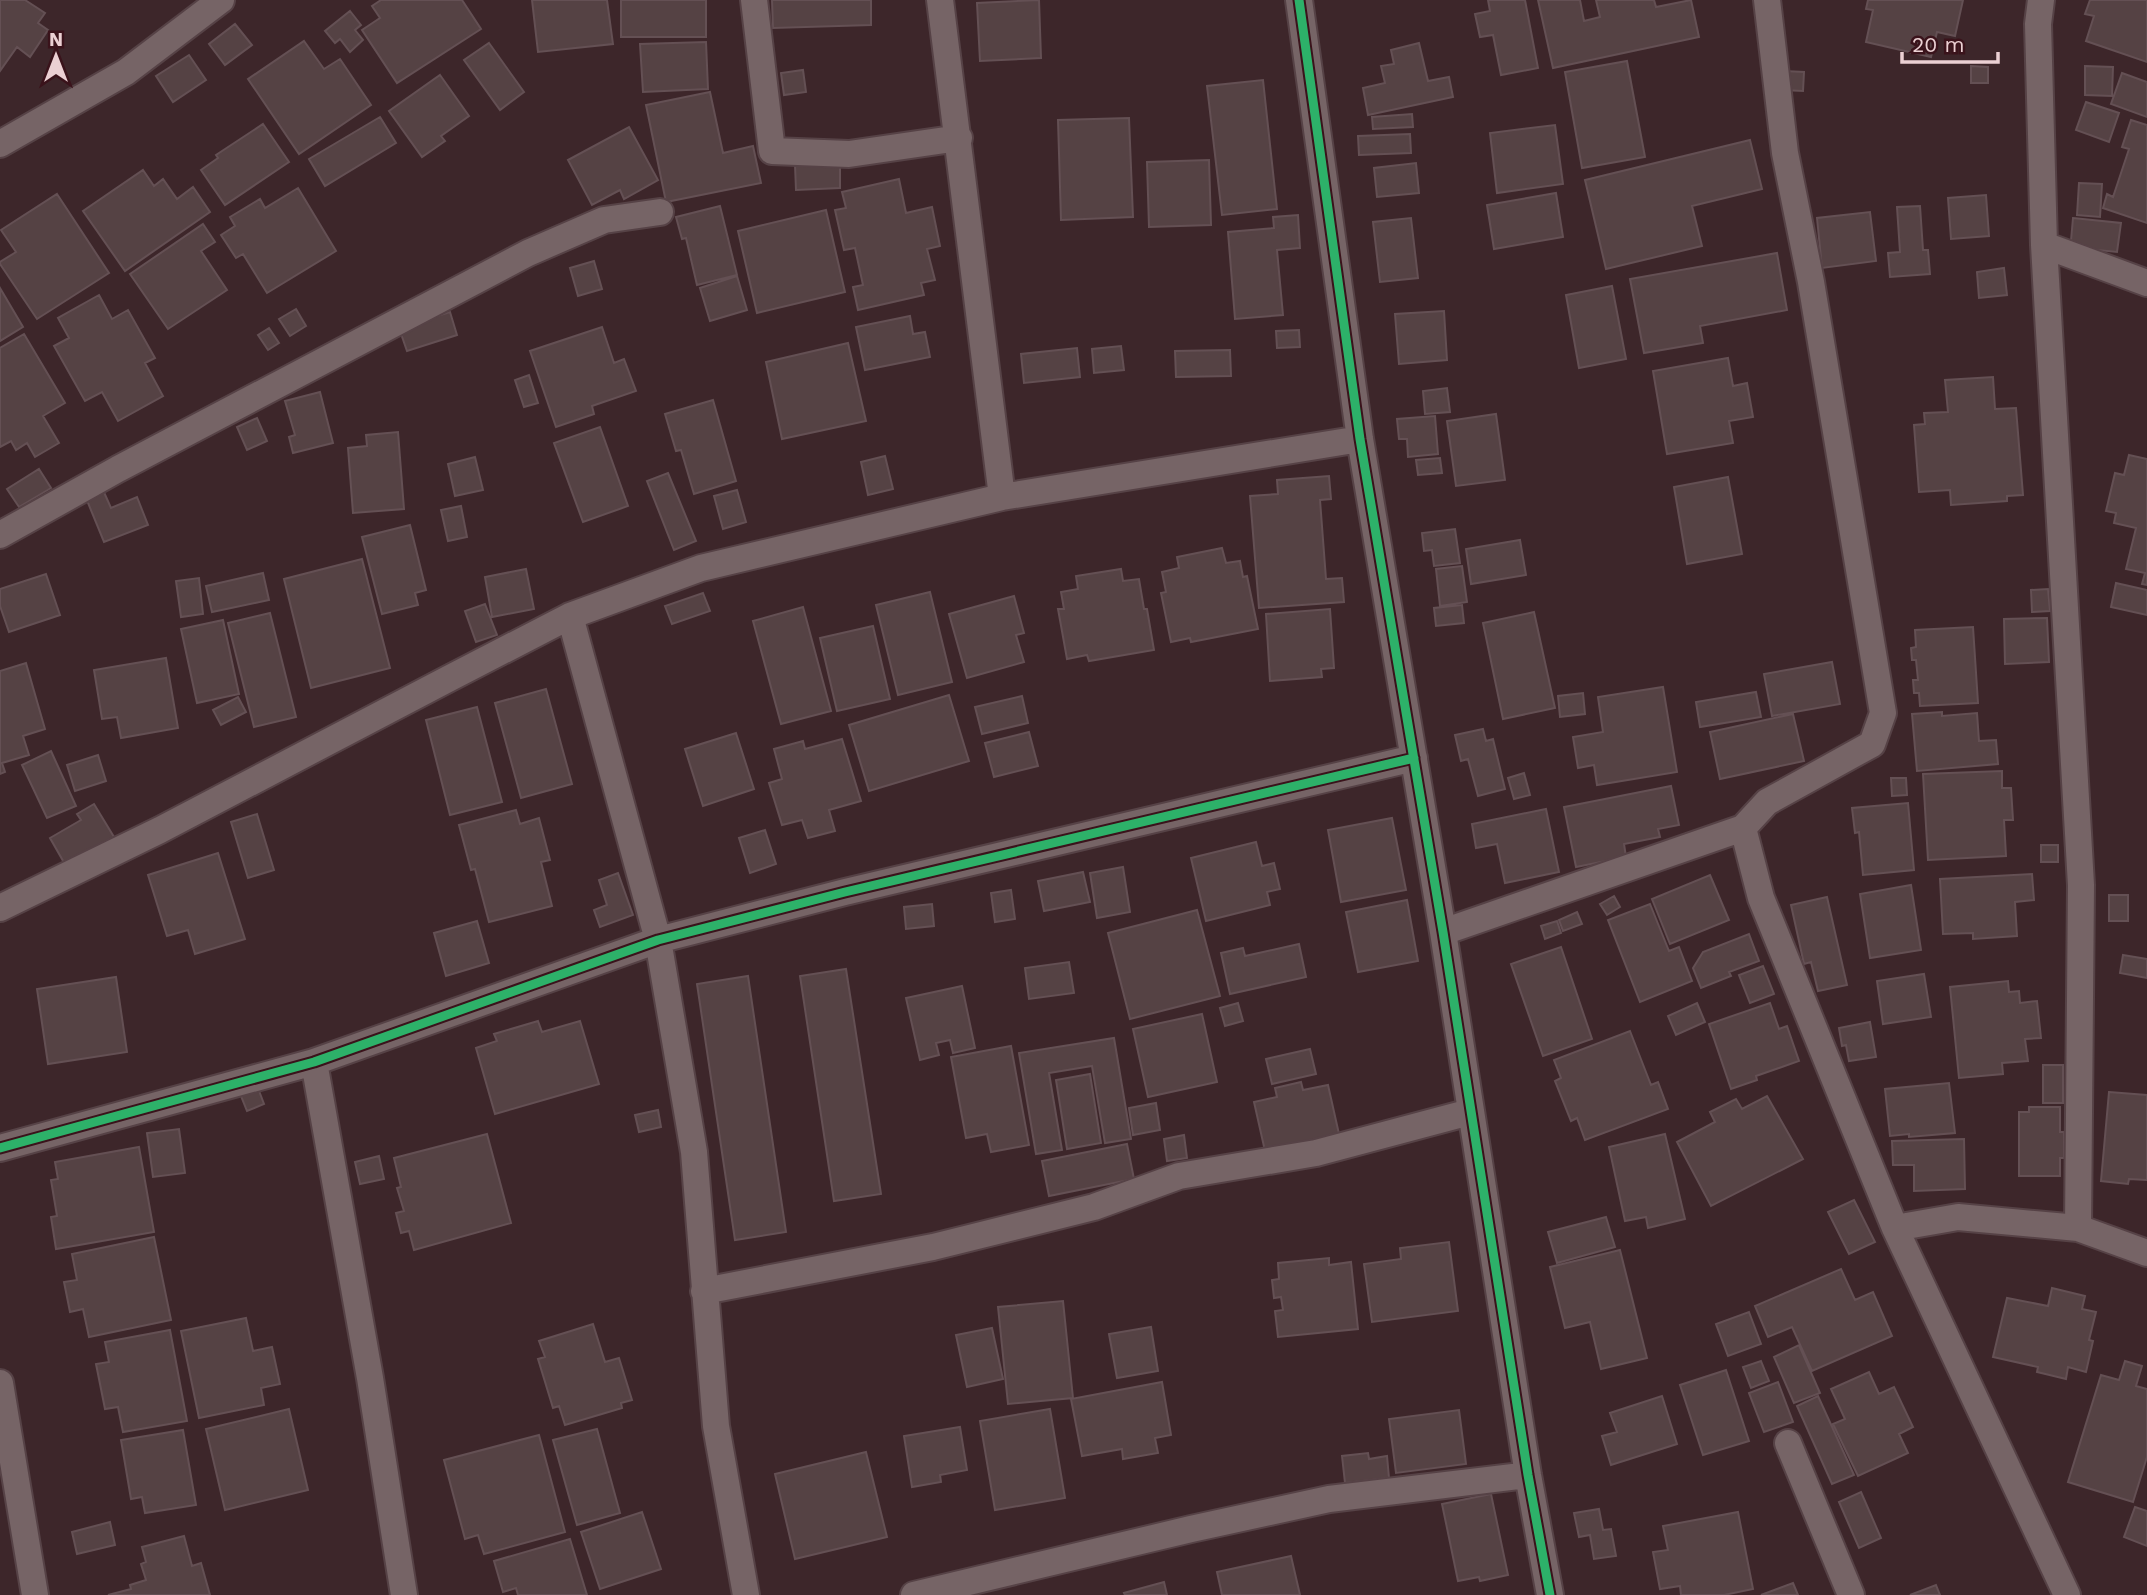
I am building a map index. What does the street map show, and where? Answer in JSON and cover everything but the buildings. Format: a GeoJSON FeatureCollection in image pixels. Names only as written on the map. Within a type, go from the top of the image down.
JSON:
{"type":"FeatureCollection","features":[{"type":"Feature","properties":{"kind":"street"},"geometry":{"type":"LineString","coordinates":[[0,144],[126,72],[221,0]]}},
{"type":"Feature","properties":{"kind":"street"},"geometry":{"type":"LineString","coordinates":[[754,0],[772,152],[849,154],[958,138]]}},
{"type":"Feature","properties":{"kind":"street"},"geometry":{"type":"LineString","coordinates":[[940,0],[1002,497]]}},
{"type":"Feature","properties":{"kind":"street"},"geometry":{"type":"LineString","coordinates":[[1299,0],[1360,439],[1443,932],[1528,1475],[1550,1595]]}},
{"type":"Feature","properties":{"kind":"street"},"geometry":{"type":"LineString","coordinates":[[1443,932],[1743,828],[1767,802],[1872,744],[1883,713],[1811,282],[1785,153],[1767,0]]}},
{"type":"Feature","properties":{"kind":"street"},"geometry":{"type":"LineString","coordinates":[[2041,0],[2038,24],[2044,245],[2081,885],[2078,1228]]}},
{"type":"Feature","properties":{"kind":"street"},"geometry":{"type":"LineString","coordinates":[[0,535],[118,469],[528,253],[604,220],[660,212]]}},
{"type":"Feature","properties":{"kind":"street"},"geometry":{"type":"LineString","coordinates":[[2044,245],[2147,282]]}},
{"type":"Feature","properties":{"kind":"street"},"geometry":{"type":"LineString","coordinates":[[0,908],[160,830],[570,616],[701,568],[1002,497],[1360,439]]}},
{"type":"Feature","properties":{"kind":"street"},"geometry":{"type":"LineString","coordinates":[[570,616],[658,940],[694,1153],[716,1426],[746,1595]]}},
{"type":"Feature","properties":{"kind":"street"},"geometry":{"type":"LineString","coordinates":[[0,1148],[314,1062],[658,940],[858,889],[1414,758]]}},
{"type":"Feature","properties":{"kind":"street"},"geometry":{"type":"LineString","coordinates":[[1743,828],[1761,898],[1895,1228],[2067,1595]]}},
{"type":"Feature","properties":{"kind":"street"},"geometry":{"type":"LineString","coordinates":[[314,1062],[370,1378],[404,1595]]}},
{"type":"Feature","properties":{"kind":"street"},"geometry":{"type":"LineString","coordinates":[[704,1291],[933,1247],[1094,1207],[1179,1175],[1316,1153],[1470,1112]]}},
{"type":"Feature","properties":{"kind":"street"},"geometry":{"type":"LineString","coordinates":[[1895,1228],[1958,1217],[2078,1228],[2147,1253]]}},
{"type":"Feature","properties":{"kind":"street"},"geometry":{"type":"LineString","coordinates":[[0,1383],[35,1595]]}},
{"type":"Feature","properties":{"kind":"street"},"geometry":{"type":"LineString","coordinates":[[1788,1443],[1852,1595]]}},
{"type":"Feature","properties":{"kind":"street"},"geometry":{"type":"LineString","coordinates":[[914,1595],[1329,1499],[1528,1475]]}},
{"type":"Feature","properties":{"kind":"cycle path"},"geometry":{"type":"LineString","coordinates":[[1299,0],[1360,439],[1443,932],[1528,1475],[1550,1595]]}},
{"type":"Feature","properties":{"kind":"cycle path"},"geometry":{"type":"LineString","coordinates":[[0,1148],[314,1062],[658,940],[845,892],[1414,758]]}}]}
